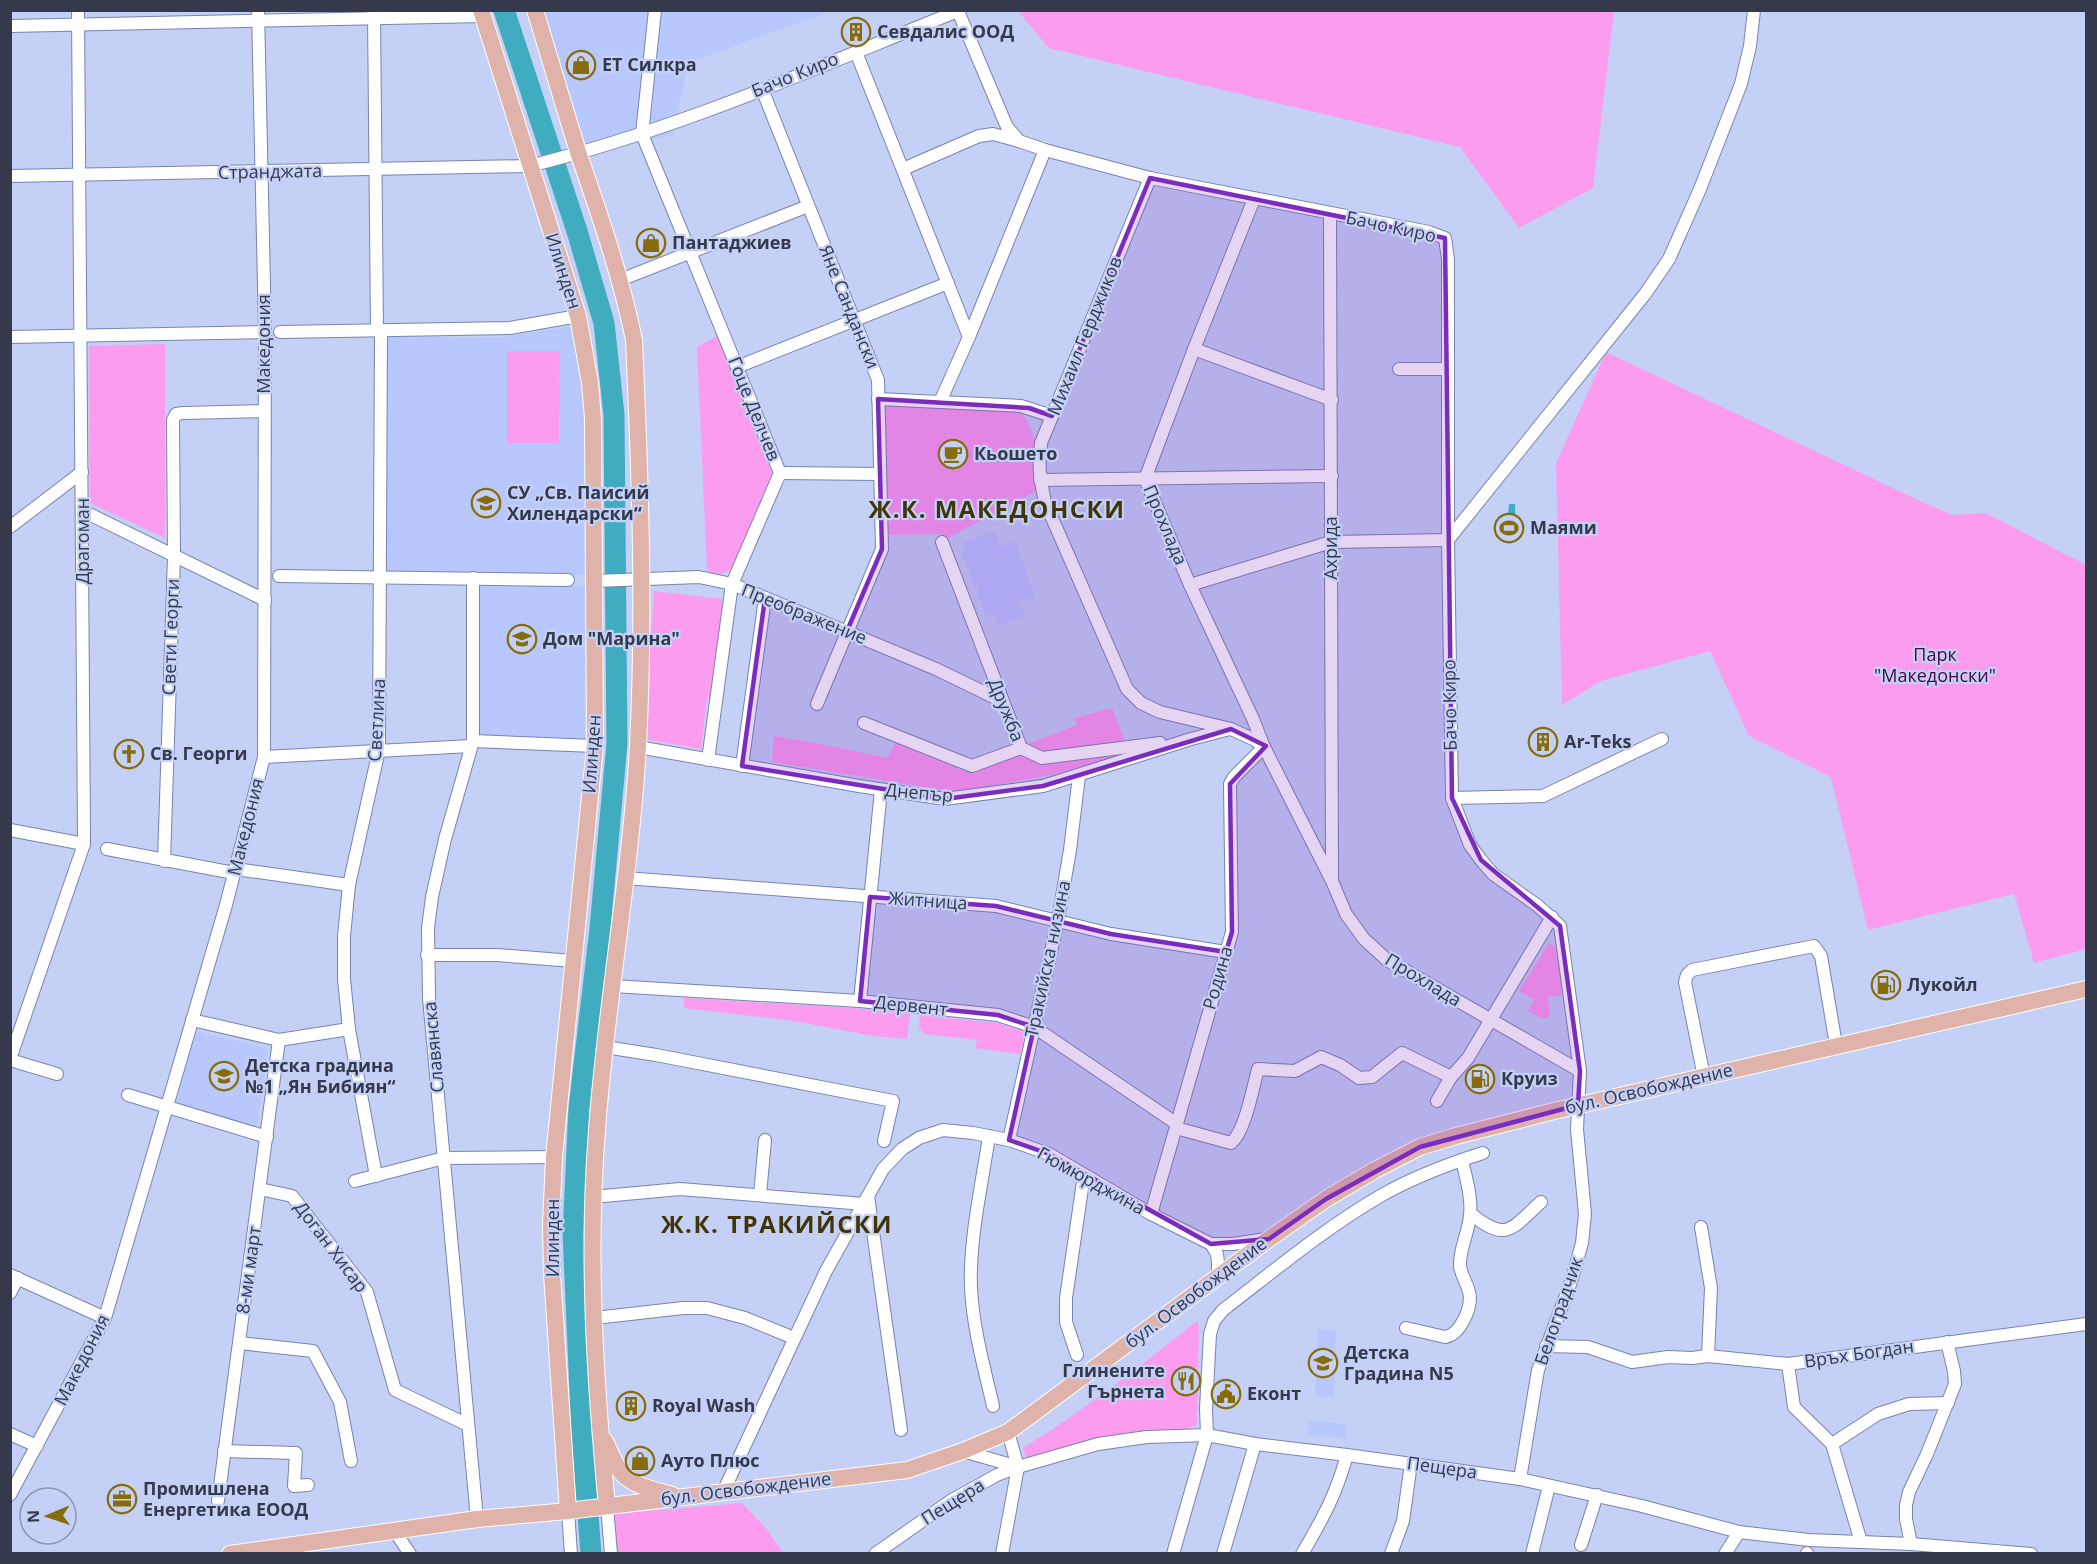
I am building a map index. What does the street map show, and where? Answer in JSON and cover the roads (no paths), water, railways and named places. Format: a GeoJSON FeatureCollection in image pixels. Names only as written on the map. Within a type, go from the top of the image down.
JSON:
{"type":"FeatureCollection","features":[{"type":"Feature","properties":{"kind":"main road"},"geometry":{"type":"LineString","coordinates":[[535,10],[579,154],[605,229],[634,340],[634,580],[640,690],[638,747],[626,878],[605,1047],[593,1197],[592,1240],[602,1506]]}},
{"type":"Feature","properties":{"kind":"main road","name":"Илинден"},"geometry":{"type":"LineString","coordinates":[[482,13],[578,316],[590,383],[593,419],[601,581],[595,746],[554,1157],[551,1225],[552,1274],[571,1510]]}},
{"type":"Feature","properties":{"kind":"main road","name":"бул. Освобождение"},"geometry":{"type":"LineString","coordinates":[[230,1554],[262,1552],[477,1519],[907,1470],[963,1451],[1008,1432],[1326,1199],[1420,1147],[1578,1105],[2086,989]]}},
{"type":"Feature","properties":{"kind":"main road"},"geometry":{"type":"LineString","coordinates":[[600,1433],[621,1472],[629,1479],[678,1497]]}},
{"type":"Feature","properties":{"kind":"street","name":"Драгоман"},"geometry":{"type":"LineString","coordinates":[[10,1059],[84,844],[78,10]]}},
{"type":"Feature","properties":{"kind":"street"},"geometry":{"type":"LineString","coordinates":[[642,134],[655,10]]}},
{"type":"Feature","properties":{"kind":"street"},"geometry":{"type":"LineString","coordinates":[[1190,585],[1331,542],[1449,540],[1645,294],[1669,259],[1700,189],[1740,84],[1750,46],[1754,10]]}},
{"type":"Feature","properties":{"kind":"street","name":"Бачо Киро"},"geometry":{"type":"LineString","coordinates":[[560,158],[642,134],[958,11],[1007,127],[1019,141],[1150,178],[1429,232],[1445,238],[1448,259],[1452,798],[1470,845],[1481,860],[1493,874],[1552,917]]}},
{"type":"Feature","properties":{"kind":"street"},"geometry":{"type":"LineString","coordinates":[[10,26],[78,24],[170,16],[482,13]]}},
{"type":"Feature","properties":{"kind":"street","name":"Светлина"},"geometry":{"type":"LineString","coordinates":[[374,15],[381,577],[379,750],[349,885],[344,936],[344,980],[349,1029],[376,1176]]}},
{"type":"Feature","properties":{"kind":"street","name":"Македония"},"geometry":{"type":"LineString","coordinates":[[10,1495],[105,1318],[168,1107],[264,757],[265,333],[258,16]]}},
{"type":"Feature","properties":{"kind":"street"},"geometry":{"type":"LineString","coordinates":[[856,51],[969,337]]}},
{"type":"Feature","properties":{"kind":"street","name":"Яне Сандански"},"geometry":{"type":"LineString","coordinates":[[762,89],[878,380],[882,549],[817,704]]}},
{"type":"Feature","properties":{"kind":"street","name":"Гоце Делчев"},"geometry":{"type":"LineString","coordinates":[[642,134],[780,474],[732,584],[708,760]]}},
{"type":"Feature","properties":{"kind":"street"},"geometry":{"type":"LineString","coordinates":[[903,169],[979,136],[993,134],[1019,141]]}},
{"type":"Feature","properties":{"kind":"street"},"geometry":{"type":"LineString","coordinates":[[940,402],[1045,150]]}},
{"type":"Feature","properties":{"kind":"street","name":"Странджата"},"geometry":{"type":"LineString","coordinates":[[10,176],[529,166],[560,158]]}},
{"type":"Feature","properties":{"kind":"street","name":"Михаил Герджиков"},"geometry":{"type":"LineString","coordinates":[[1150,178],[1041,443],[1038,468],[1045,502],[1127,689],[1141,703],[1160,712],[1231,729]]}},
{"type":"Feature","properties":{"kind":"street","name":"Прохлада"},"geometry":{"type":"LineString","coordinates":[[1254,199],[1145,478],[1190,585],[1264,747],[1332,881],[1346,914],[1365,939],[1387,960],[1580,1071]]}},
{"type":"Feature","properties":{"kind":"street"},"geometry":{"type":"LineString","coordinates":[[620,280],[808,206]]}},
{"type":"Feature","properties":{"kind":"street","name":"Ахрида"},"geometry":{"type":"LineString","coordinates":[[1330,214],[1332,881]]}},
{"type":"Feature","properties":{"kind":"street"},"geometry":{"type":"LineString","coordinates":[[737,368],[948,283]]}},
{"type":"Feature","properties":{"kind":"street"},"geometry":{"type":"LineString","coordinates":[[280,332],[510,328],[578,316]]}},
{"type":"Feature","properties":{"kind":"street"},"geometry":{"type":"LineString","coordinates":[[10,337],[265,333]]}},
{"type":"Feature","properties":{"kind":"street"},"geometry":{"type":"LineString","coordinates":[[1194,349],[1332,400]]}},
{"type":"Feature","properties":{"kind":"street"},"geometry":{"type":"LineString","coordinates":[[1399,369],[1448,369]]}},
{"type":"Feature","properties":{"kind":"street"},"geometry":{"type":"LineString","coordinates":[[878,399],[1021,406],[1052,416]]}},
{"type":"Feature","properties":{"kind":"street","name":"Свети Георги"},"geometry":{"type":"LineString","coordinates":[[164,861],[174,557],[173,420],[176,414],[264,411]]}},
{"type":"Feature","properties":{"kind":"street"},"geometry":{"type":"LineString","coordinates":[[10,527],[82,472]]}},
{"type":"Feature","properties":{"kind":"street"},"geometry":{"type":"LineString","coordinates":[[780,474],[879,474]]}},
{"type":"Feature","properties":{"kind":"street"},"geometry":{"type":"LineString","coordinates":[[1040,480],[1332,476]]}},
{"type":"Feature","properties":{"kind":"street"},"geometry":{"type":"LineString","coordinates":[[83,511],[265,600]]}},
{"type":"Feature","properties":{"kind":"street","name":"Дружба"},"geometry":{"type":"LineString","coordinates":[[942,542],[1021,748],[1042,758],[1191,739]]}},
{"type":"Feature","properties":{"kind":"street"},"geometry":{"type":"LineString","coordinates":[[279,576],[568,580]]}},
{"type":"Feature","properties":{"kind":"street","name":"Преображение"},"geometry":{"type":"LineString","coordinates":[[601,581],[699,577],[732,584],[936,669],[1002,701]]}},
{"type":"Feature","properties":{"kind":"street","name":"Славянска"},"geometry":{"type":"LineString","coordinates":[[473,578],[472,743],[436,878],[428,928],[428,955],[429,998],[477,1519]]}},
{"type":"Feature","properties":{"kind":"street"},"geometry":{"type":"LineString","coordinates":[[742,766],[765,598]]}},
{"type":"Feature","properties":{"kind":"street","name":"Днепър"},"geometry":{"type":"LineString","coordinates":[[864,723],[972,766],[1021,748]]}},
{"type":"Feature","properties":{"kind":"street"},"geometry":{"type":"LineString","coordinates":[[1231,729],[1255,740],[1264,747]]}},
{"type":"Feature","properties":{"kind":"street","name":"Днепър"},"geometry":{"type":"LineString","coordinates":[[638,747],[881,790],[945,799],[1043,786],[1191,739],[1231,729]]}},
{"type":"Feature","properties":{"kind":"street"},"geometry":{"type":"LineString","coordinates":[[1452,798],[1543,796],[1662,740]]}},
{"type":"Feature","properties":{"kind":"street"},"geometry":{"type":"LineString","coordinates":[[264,757],[472,743],[595,746]]}},
{"type":"Feature","properties":{"kind":"street","name":"Родина"},"geometry":{"type":"LineString","coordinates":[[1151,1214],[1232,932],[1230,784],[1264,747]]}},
{"type":"Feature","properties":{"kind":"street","name":"Тракийска низина"},"geometry":{"type":"LineString","coordinates":[[1009,1140],[1058,920],[1079,776]]}},
{"type":"Feature","properties":{"kind":"street"},"geometry":{"type":"LineString","coordinates":[[860,1001],[881,790]]}},
{"type":"Feature","properties":{"kind":"street"},"geometry":{"type":"LineString","coordinates":[[10,830],[84,844]]}},
{"type":"Feature","properties":{"kind":"street"},"geometry":{"type":"LineString","coordinates":[[107,849],[234,873],[236,869],[349,885]]}},
{"type":"Feature","properties":{"kind":"street","name":"Житница"},"geometry":{"type":"LineString","coordinates":[[626,878],[996,906],[1111,934],[1226,952]]}},
{"type":"Feature","properties":{"kind":"street"},"geometry":{"type":"LineString","coordinates":[[1437,1101],[1451,1077],[1468,1058],[1552,917],[1560,926],[1580,1071],[1578,1105]]}},
{"type":"Feature","properties":{"kind":"street"},"geometry":{"type":"LineString","coordinates":[[1704,1077],[1685,982],[1692,970],[1814,946],[1821,956],[1836,1045]]}},
{"type":"Feature","properties":{"kind":"street"},"geometry":{"type":"LineString","coordinates":[[428,955],[497,955],[573,961]]}},
{"type":"Feature","properties":{"kind":"street","name":"Дервент"},"geometry":{"type":"LineString","coordinates":[[613,986],[860,1001],[998,1015],[1034,1027],[1177,1126],[1230,1143],[1236,1139],[1244,1120],[1258,1069],[1295,1071],[1321,1057],[1340,1065],[1359,1078],[1372,1077],[1402,1053],[1451,1077]]}},
{"type":"Feature","properties":{"kind":"street"},"geometry":{"type":"LineString","coordinates":[[192,1020],[279,1040],[349,1029]]}},
{"type":"Feature","properties":{"kind":"street","name":"8-ми март"},"geometry":{"type":"LineString","coordinates":[[218,1501],[279,1040]]}},
{"type":"Feature","properties":{"kind":"street"},"geometry":{"type":"LineString","coordinates":[[605,1047],[893,1101],[884,1142]]}},
{"type":"Feature","properties":{"kind":"street"},"geometry":{"type":"LineString","coordinates":[[10,1059],[57,1074]]}},
{"type":"Feature","properties":{"kind":"street"},"geometry":{"type":"LineString","coordinates":[[128,1095],[267,1137]]}},
{"type":"Feature","properties":{"kind":"street","name":"Белоградчик"},"geometry":{"type":"LineString","coordinates":[[1520,1479],[1533,1393],[1546,1346],[1578,1260],[1584,1229],[1585,1214],[1577,1129],[1578,1105]]}},
{"type":"Feature","properties":{"kind":"street","name":"Гюмюрджина"},"geometry":{"type":"LineString","coordinates":[[724,1490],[826,1271],[883,1169],[902,1149],[919,1138],[943,1130],[974,1133],[1009,1140],[1049,1154],[1151,1214],[1211,1244]]}},
{"type":"Feature","properties":{"kind":"street"},"geometry":{"type":"LineString","coordinates":[[990,1136],[972,1255],[971,1287],[973,1314],[993,1406]]}},
{"type":"Feature","properties":{"kind":"street"},"geometry":{"type":"LineString","coordinates":[[760,1195],[765,1140]]}},
{"type":"Feature","properties":{"kind":"street"},"geometry":{"type":"LineString","coordinates":[[1173,1554],[1207,1435],[1209,1335],[1214,1321],[1223,1310],[1326,1231],[1384,1194],[1437,1168],[1483,1153]]}},
{"type":"Feature","properties":{"kind":"street"},"geometry":{"type":"LineString","coordinates":[[355,1181],[444,1158],[554,1157]]}},
{"type":"Feature","properties":{"kind":"street"},"geometry":{"type":"LineString","coordinates":[[1406,1328],[1445,1337],[1452,1336],[1459,1329],[1470,1300],[1460,1263],[1471,1214],[1462,1160]]}},
{"type":"Feature","properties":{"kind":"street"},"geometry":{"type":"LineString","coordinates":[[1077,1355],[1066,1322],[1066,1298],[1084,1175]]}},
{"type":"Feature","properties":{"kind":"street","name":"Доган Хисар"},"geometry":{"type":"LineString","coordinates":[[260,1189],[292,1196],[367,1292],[395,1390],[468,1425]]}},
{"type":"Feature","properties":{"kind":"street"},"geometry":{"type":"LineString","coordinates":[[593,1197],[680,1189],[866,1200],[901,1430]]}},
{"type":"Feature","properties":{"kind":"street"},"geometry":{"type":"LineString","coordinates":[[1471,1214],[1490,1228],[1501,1231],[1513,1227],[1541,1202]]}},
{"type":"Feature","properties":{"kind":"street"},"geometry":{"type":"LineString","coordinates":[[1701,1227],[1711,1288],[1708,1356]]}},
{"type":"Feature","properties":{"kind":"street"},"geometry":{"type":"LineString","coordinates":[[1211,1244],[1233,1244],[1269,1239]]}},
{"type":"Feature","properties":{"kind":"street"},"geometry":{"type":"LineString","coordinates":[[1211,1244],[1217,1254],[1218,1277]]}},
{"type":"Feature","properties":{"kind":"street"},"geometry":{"type":"LineString","coordinates":[[10,1293],[14,1277],[105,1318]]}},
{"type":"Feature","properties":{"kind":"street"},"geometry":{"type":"LineString","coordinates":[[595,1318],[683,1308],[707,1308],[745,1318],[794,1338]]}},
{"type":"Feature","properties":{"kind":"street","name":"Връх Богдан"},"geometry":{"type":"LineString","coordinates":[[1546,1346],[1588,1347],[1632,1362],[1668,1357],[1708,1356],[1788,1364],[2086,1324]]}},
{"type":"Feature","properties":{"kind":"street"},"geometry":{"type":"LineString","coordinates":[[238,1342],[313,1352],[340,1402],[351,1461]]}},
{"type":"Feature","properties":{"kind":"street"},"geometry":{"type":"LineString","coordinates":[[1911,1544],[1906,1519],[1909,1492],[1955,1384],[1947,1342]]}},
{"type":"Feature","properties":{"kind":"street"},"geometry":{"type":"LineString","coordinates":[[1788,1364],[1794,1407],[1832,1444],[1861,1542]]}},
{"type":"Feature","properties":{"kind":"street"},"geometry":{"type":"LineString","coordinates":[[1832,1444],[1878,1414],[1909,1404],[1948,1403]]}},
{"type":"Feature","properties":{"kind":"street"},"geometry":{"type":"LineString","coordinates":[[1002,1554],[1018,1467],[1008,1432]]}},
{"type":"Feature","properties":{"kind":"street"},"geometry":{"type":"LineString","coordinates":[[10,1434],[37,1446]]}},
{"type":"Feature","properties":{"kind":"street","name":"Пещера"},"geometry":{"type":"LineString","coordinates":[[875,1554],[890,1548],[952,1500],[1018,1467],[1098,1444],[1147,1437],[1207,1435],[1255,1444],[1520,1479],[1597,1495],[1739,1532],[1809,1540],[1911,1544],[2031,1554]]}},
{"type":"Feature","properties":{"kind":"street"},"geometry":{"type":"LineString","coordinates":[[1223,1554],[1255,1444]]}},
{"type":"Feature","properties":{"kind":"street"},"geometry":{"type":"LineString","coordinates":[[224,1450],[296,1453],[294,1486],[308,1485]]}},
{"type":"Feature","properties":{"kind":"street"},"geometry":{"type":"LineString","coordinates":[[963,1451],[1018,1467]]}},
{"type":"Feature","properties":{"kind":"street"},"geometry":{"type":"LineString","coordinates":[[1302,1554],[1329,1509],[1347,1455]]}},
{"type":"Feature","properties":{"kind":"street"},"geometry":{"type":"LineString","coordinates":[[1391,1554],[1403,1521],[1412,1463]]}},
{"type":"Feature","properties":{"kind":"street"},"geometry":{"type":"LineString","coordinates":[[1532,1554],[1548,1486]]}},
{"type":"Feature","properties":{"kind":"street"},"geometry":{"type":"LineString","coordinates":[[1581,1545],[1597,1495]]}},
{"type":"Feature","properties":{"kind":"street"},"geometry":{"type":"LineString","coordinates":[[602,1506],[611,1554]]}},
{"type":"Feature","properties":{"kind":"street"},"geometry":{"type":"LineString","coordinates":[[571,1510],[571,1554]]}},
{"type":"Feature","properties":{"kind":"street"},"geometry":{"type":"LineString","coordinates":[[394,1530],[410,1554]]}},
{"type":"Feature","properties":{"kind":"street"},"geometry":{"type":"LineString","coordinates":[[1725,1554],[1739,1532]]}},
{"type":"Feature","properties":{"kind":"street"},"geometry":{"type":"LineString","coordinates":[[1807,1553],[1809,1540]]}},
{"type":"Feature","properties":{"kind":"waterway"},"geometry":{"type":"LineString","coordinates":[[504,10],[577,231],[604,323],[614,415],[617,743],[600,929],[579,1108],[573,1233],[582,1437],[591,1554]]}},
{"type":"Feature","properties":{"kind":"place","name":"Севдалис ООД"},"geometry":{"type":"Point","coordinates":[856,32]}},
{"type":"Feature","properties":{"kind":"place","name":"ЕТ Силкра"},"geometry":{"type":"Point","coordinates":[581,65]}},
{"type":"Feature","properties":{"kind":"place","name":"Пантаджиев"},"geometry":{"type":"Point","coordinates":[651,243]}},
{"type":"Feature","properties":{"kind":"place","name":"Кьошето"},"geometry":{"type":"Point","coordinates":[953,454]}},
{"type":"Feature","properties":{"kind":"place","name":"СУ „Св. Паисий Хилендарски“"},"geometry":{"type":"Point","coordinates":[486,503]}},
{"type":"Feature","properties":{"kind":"place","name":"Маями"},"geometry":{"type":"Point","coordinates":[1509,528]}},
{"type":"Feature","properties":{"kind":"place","name":"Дом \"Марина\""},"geometry":{"type":"Point","coordinates":[522,639]}},
{"type":"Feature","properties":{"kind":"place","name":"Ar-Teks"},"geometry":{"type":"Point","coordinates":[1543,742]}},
{"type":"Feature","properties":{"kind":"place","name":"Св. Георги"},"geometry":{"type":"Point","coordinates":[129,754]}},
{"type":"Feature","properties":{"kind":"place","name":"Лукойл"},"geometry":{"type":"Point","coordinates":[1886,985]}},
{"type":"Feature","properties":{"kind":"place","name":"Детска градина №1 „Ян Бибиян“"},"geometry":{"type":"Point","coordinates":[224,1076]}},
{"type":"Feature","properties":{"kind":"place","name":"Круиз"},"geometry":{"type":"Point","coordinates":[1480,1079]}},
{"type":"Feature","properties":{"kind":"place","name":"Детска Градина N5"},"geometry":{"type":"Point","coordinates":[1323,1363]}},
{"type":"Feature","properties":{"kind":"place","name":"Глинените Гърнета"},"geometry":{"type":"Point","coordinates":[1186,1381]}},
{"type":"Feature","properties":{"kind":"place","name":"Еконт"},"geometry":{"type":"Point","coordinates":[1226,1394]}},
{"type":"Feature","properties":{"kind":"place","name":"Royal Wash"},"geometry":{"type":"Point","coordinates":[631,1406]}},
{"type":"Feature","properties":{"kind":"place","name":"Ауто Плюс"},"geometry":{"type":"Point","coordinates":[640,1461]}},
{"type":"Feature","properties":{"kind":"place","name":"Промишлена Енергетика ЕООД"},"geometry":{"type":"Point","coordinates":[122,1499]}},
{"type":"Feature","properties":{"kind":"district","name":"Ж.К. МАКЕДОНСКИ"},"geometry":{"type":"Point","coordinates":[997,510]}},
{"type":"Feature","properties":{"kind":"district","name":"Ж.К. ТРАКИЙСКИ"},"geometry":{"type":"Point","coordinates":[777,1225]}},
{"type":"Feature","properties":{"kind":"park label","name":"Парк \"Македонски\""},"geometry":{"type":"Point","coordinates":[1935,665]}}]}
